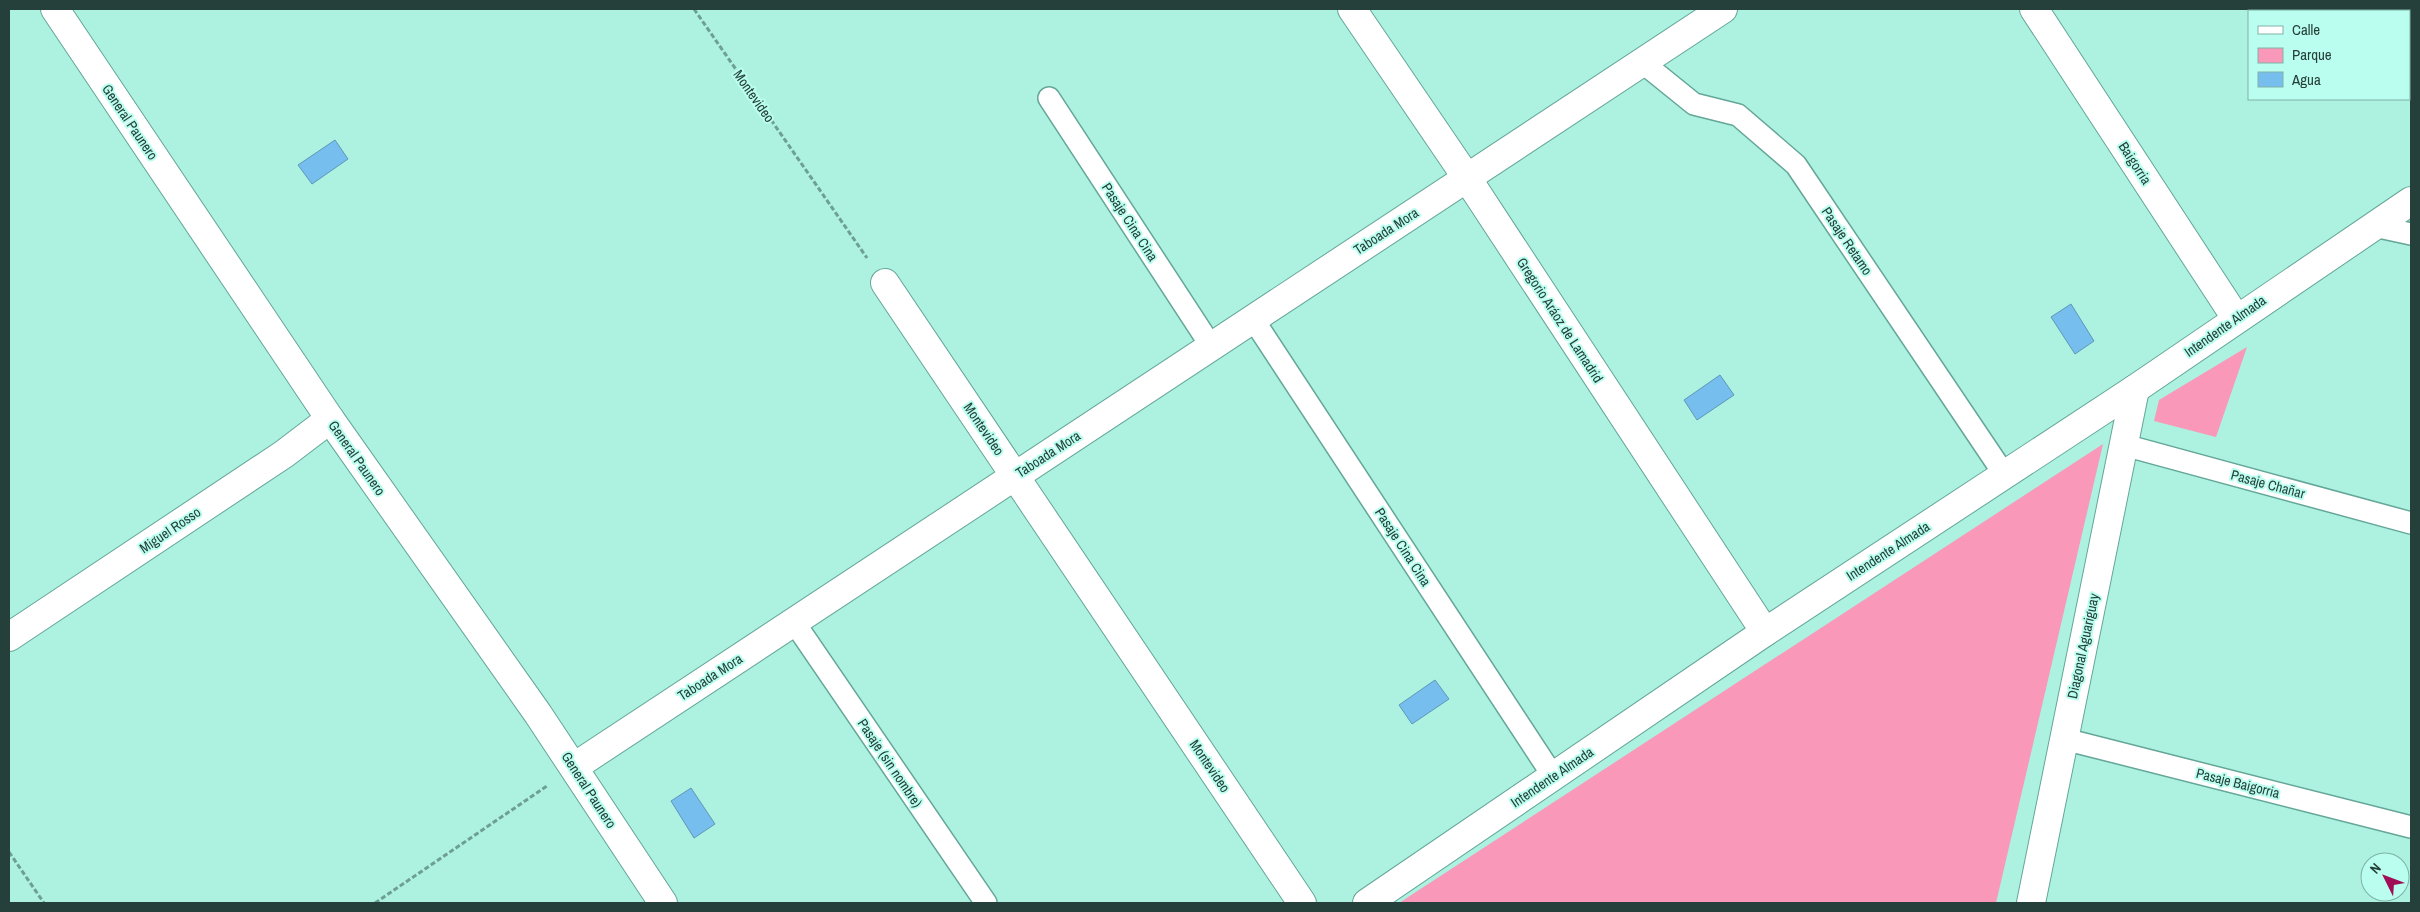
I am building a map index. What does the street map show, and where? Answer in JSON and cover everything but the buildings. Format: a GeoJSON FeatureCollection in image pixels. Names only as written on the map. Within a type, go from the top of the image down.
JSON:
{"type":"FeatureCollection","features":[{"type":"Feature","properties":{"kind":"street","name":"General Paunero"},"geometry":{"type":"LineString","coordinates":[[54,9],[330,419],[574,767],[663,903]]}},
{"type":"Feature","properties":{"kind":"street","name":"Gregorio Aráoz de Lamadrid"},"geometry":{"type":"LineString","coordinates":[[1352,9],[1467,178],[1764,632]]}},
{"type":"Feature","properties":{"kind":"street","name":"Taboada Mora"},"geometry":{"type":"LineString","coordinates":[[574,767],[1723,9]]}},
{"type":"Feature","properties":{"kind":"street","name":"Baigorria"},"geometry":{"type":"LineString","coordinates":[[2034,9],[2236,318]]}},
{"type":"Feature","properties":{"kind":"street","name":"Intendente Almada"},"geometry":{"type":"LineString","coordinates":[[1367,903],[1764,632],[2135,389],[2236,318],[2411,201]]}},
{"type":"Feature","properties":{"kind":"street","name":"Montevideo"},"geometry":{"type":"LineString","coordinates":[[884,283],[1302,903]]}},
{"type":"Feature","properties":{"kind":"street","name":"Diagonal Aguariguay"},"geometry":{"type":"LineString","coordinates":[[2030,903],[2135,389]]}},
{"type":"Feature","properties":{"kind":"street","name":"Miguel Rosso"},"geometry":{"type":"LineString","coordinates":[[9,637],[284,454],[330,419]]}},
{"type":"Feature","properties":{"kind":"lane","name":"Pasaje Retamo"},"geometry":{"type":"LineString","coordinates":[[1642,62],[1694,104],[1738,115],[1796,165],[2004,474]]}},
{"type":"Feature","properties":{"kind":"lane","name":"Pasaje Cina Cina"},"geometry":{"type":"LineString","coordinates":[[1049,98],[1211,346]]}},
{"type":"Feature","properties":{"kind":"lane"},"geometry":{"type":"LineString","coordinates":[[2374,226],[2411,234]]}},
{"type":"Feature","properties":{"kind":"lane","name":"Pasaje Cina Cina"},"geometry":{"type":"LineString","coordinates":[[1253,319],[1553,776]]}},
{"type":"Feature","properties":{"kind":"lane","name":"Pasaje Chañar"},"geometry":{"type":"LineString","coordinates":[[2124,445],[2411,523]]}},
{"type":"Feature","properties":{"kind":"lane","name":"Pasaje (sin nombre)"},"geometry":{"type":"LineString","coordinates":[[794,622],[986,903]]}},
{"type":"Feature","properties":{"kind":"lane","name":"Pasaje Baigorria"},"geometry":{"type":"LineString","coordinates":[[2064,739],[2411,827]]}},
{"type":"Feature","properties":{"kind":"path","name":"Montevideo"},"geometry":{"type":"LineString","coordinates":[[694,9],[884,283]]}},
{"type":"Feature","properties":{"kind":"path"},"geometry":{"type":"LineString","coordinates":[[374,903],[574,767]]}},
{"type":"Feature","properties":{"kind":"path"},"geometry":{"type":"LineString","coordinates":[[9,852],[44,903]]}},
{"type":"Feature","properties":{"kind":"green space"},"geometry":{"type":"Polygon","coordinates":[[[2247,347],[2216,437],[2154,421],[2159,400],[2247,347]]]}},
{"type":"Feature","properties":{"kind":"green space"},"geometry":{"type":"Polygon","coordinates":[[[2103,444],[1996,903],[1399,903],[2103,444]]]}},
{"type":"Feature","properties":{"kind":"water"},"geometry":{"type":"Polygon","coordinates":[[[335,140],[348,159],[312,184],[298,165],[335,140]]]}},
{"type":"Feature","properties":{"kind":"water"},"geometry":{"type":"Polygon","coordinates":[[[2071,304],[2094,341],[2075,354],[2051,317],[2071,304]]]}},
{"type":"Feature","properties":{"kind":"water"},"geometry":{"type":"Polygon","coordinates":[[[1720,375],[1734,395],[1697,420],[1684,400],[1720,375]]]}},
{"type":"Feature","properties":{"kind":"water"},"geometry":{"type":"Polygon","coordinates":[[[1435,680],[1449,699],[1412,724],[1399,705],[1435,680]]]}},
{"type":"Feature","properties":{"kind":"water"},"geometry":{"type":"Polygon","coordinates":[[[691,788],[715,824],[694,838],[671,801],[691,788]]]}}]}
